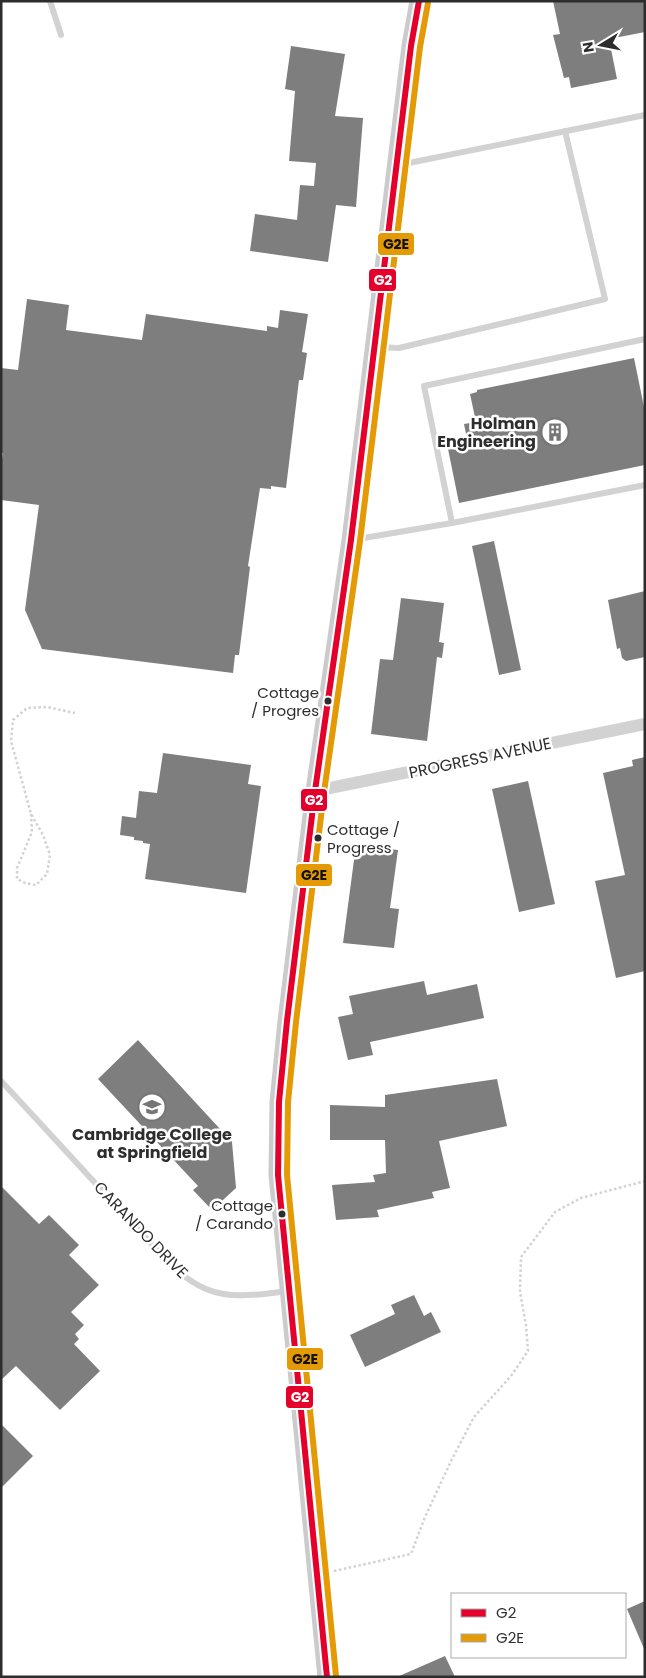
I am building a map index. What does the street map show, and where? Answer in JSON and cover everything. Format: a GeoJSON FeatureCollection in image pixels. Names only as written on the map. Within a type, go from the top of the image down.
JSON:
{"type":"FeatureCollection","features":[{"type":"Feature","properties":{"kind":"main road"},"geometry":{"type":"LineString","coordinates":[[327,1677],[278,1175],[279,1102],[287,1020],[315,792],[351,540],[411,46],[419,1]]}},
{"type":"Feature","properties":{"kind":"street","name":"PROGRESS AVENUE"},"geometry":{"type":"LineString","coordinates":[[315,792],[645,724]]}},
{"type":"Feature","properties":{"kind":"lane"},"geometry":{"type":"LineString","coordinates":[[50,1],[61,35]]}},
{"type":"Feature","properties":{"kind":"lane"},"geometry":{"type":"LineString","coordinates":[[396,165],[645,115]]}},
{"type":"Feature","properties":{"kind":"lane"},"geometry":{"type":"LineString","coordinates":[[375,347],[399,348],[605,299],[565,132]]}},
{"type":"Feature","properties":{"kind":"lane"},"geometry":{"type":"LineString","coordinates":[[452,523],[424,386],[645,339]]}},
{"type":"Feature","properties":{"kind":"lane"},"geometry":{"type":"LineString","coordinates":[[351,540],[452,523],[645,485]]}},
{"type":"Feature","properties":{"kind":"lane","name":"CARANDO DRIVE"},"geometry":{"type":"LineString","coordinates":[[1,1081],[168,1261],[188,1279],[207,1290],[226,1294],[247,1296],[290,1291]]}},
{"type":"Feature","properties":{"kind":"path"},"geometry":{"type":"LineString","coordinates":[[31,814],[43,835],[50,855],[47,874],[36,885],[17,879],[17,868],[32,832],[31,814],[11,741],[13,720],[27,708],[46,707],[75,713]]}},
{"type":"Feature","properties":{"kind":"path"},"geometry":{"type":"LineString","coordinates":[[318,1575],[411,1554],[425,1517],[474,1417],[511,1376],[528,1351],[526,1325],[520,1292],[521,1257],[555,1212],[581,1198],[645,1181]]}},
{"type":"Feature","properties":{"kind":"building"},"geometry":{"type":"Polygon","coordinates":[[[553,1],[645,1],[645,32],[609,39],[617,79],[571,88],[569,77],[564,78],[553,35],[560,34],[553,1]]]}},
{"type":"Feature","properties":{"kind":"building"},"geometry":{"type":"Polygon","coordinates":[[[291,46],[345,54],[335,116],[363,118],[356,207],[336,205],[328,262],[250,251],[255,214],[297,220],[300,185],[314,186],[316,163],[289,161],[295,91],[285,89],[291,46]]]}},
{"type":"Feature","properties":{"kind":"building"},"geometry":{"type":"Polygon","coordinates":[[[27,299],[69,305],[66,330],[142,340],[146,314],[267,331],[267,326],[278,328],[280,310],[308,314],[302,352],[307,353],[303,380],[299,380],[286,488],[271,486],[271,489],[260,488],[248,566],[250,567],[239,655],[235,655],[233,673],[42,649],[25,610],[39,505],[1,500],[3,453],[1,453],[1,368],[18,370],[27,299]]]}},
{"type":"Feature","properties":{"kind":"building","name":"Holman Engineering"},"geometry":{"type":"Polygon","coordinates":[[[634,358],[645,412],[645,465],[459,503],[447,444],[467,439],[464,424],[476,422],[470,394],[477,392],[477,390],[634,358]]]}},
{"type":"Feature","properties":{"kind":"building"},"geometry":{"type":"Polygon","coordinates":[[[494,541],[521,670],[499,675],[472,546],[494,541]]]}},
{"type":"Feature","properties":{"kind":"building"},"geometry":{"type":"Polygon","coordinates":[[[645,591],[645,657],[626,661],[622,658],[620,648],[617,649],[608,600],[645,591]]]}},
{"type":"Feature","properties":{"kind":"building"},"geometry":{"type":"Polygon","coordinates":[[[401,598],[444,603],[439,642],[444,643],[442,658],[437,657],[427,741],[371,734],[380,659],[393,660],[401,598]]]}},
{"type":"Feature","properties":{"kind":"building"},"geometry":{"type":"Polygon","coordinates":[[[163,753],[251,765],[248,784],[261,786],[246,893],[145,879],[150,844],[134,840],[134,837],[120,835],[122,816],[136,818],[139,791],[157,793],[163,753]]]}},
{"type":"Feature","properties":{"kind":"building"},"geometry":{"type":"Polygon","coordinates":[[[645,757],[645,971],[616,978],[595,881],[625,875],[603,773],[633,766],[632,760],[645,757]]]}},
{"type":"Feature","properties":{"kind":"building"},"geometry":{"type":"Polygon","coordinates":[[[528,781],[555,904],[519,912],[492,789],[528,781]]]}},
{"type":"Feature","properties":{"kind":"building"},"geometry":{"type":"Polygon","coordinates":[[[356,845],[398,850],[390,908],[399,909],[394,948],[343,943],[356,845]]]}},
{"type":"Feature","properties":{"kind":"building"},"geometry":{"type":"Polygon","coordinates":[[[424,981],[427,995],[477,984],[484,1018],[370,1042],[373,1055],[348,1060],[338,1017],[353,1014],[349,996],[424,981]]]}},
{"type":"Feature","properties":{"kind":"building"},"geometry":{"type":"Polygon","coordinates":[[[138,1040],[232,1142],[236,1188],[212,1210],[193,1190],[198,1186],[98,1079],[138,1040]]]}},
{"type":"Feature","properties":{"kind":"building"},"geometry":{"type":"Polygon","coordinates":[[[497,1079],[507,1126],[439,1141],[450,1188],[432,1192],[434,1198],[377,1210],[379,1217],[336,1220],[332,1185],[375,1182],[373,1175],[386,1173],[385,1140],[330,1140],[330,1105],[385,1107],[385,1095],[497,1079]]]}},
{"type":"Feature","properties":{"kind":"building"},"geometry":{"type":"Polygon","coordinates":[[[1,1186],[39,1224],[49,1215],[79,1245],[69,1255],[99,1285],[71,1312],[84,1325],[75,1334],[79,1339],[74,1344],[100,1371],[60,1410],[16,1366],[1,1380],[1,1186]]]}},
{"type":"Feature","properties":{"kind":"building"},"geometry":{"type":"Polygon","coordinates":[[[414,1295],[424,1316],[431,1312],[441,1332],[365,1367],[350,1335],[395,1314],[391,1305],[414,1295]]]}},
{"type":"Feature","properties":{"kind":"building"},"geometry":{"type":"Polygon","coordinates":[[[1,1424],[33,1456],[1,1488],[1,1424]]]}},
{"type":"Feature","properties":{"kind":"building"},"geometry":{"type":"Polygon","coordinates":[[[645,1601],[645,1651],[627,1609],[645,1601]]]}},
{"type":"Feature","properties":{"kind":"building"},"geometry":{"type":"Polygon","coordinates":[[[445,1656],[455,1677],[397,1677],[445,1656]]]}},
{"type":"Feature","properties":{"kind":"transit line","name":"G2"},"geometry":{"type":"LineString","coordinates":[[327,1677],[278,1175],[279,1102],[315,791],[351,540],[411,46],[419,1]]}},
{"type":"Feature","properties":{"kind":"transit line","name":"G2E"},"geometry":{"type":"LineString","coordinates":[[336,1676],[287,1175],[288,1102],[324,792],[360,541],[420,47],[428,3]]}},
{"type":"Feature","properties":{"kind":"place","name":"Holman Engineering"},"geometry":{"type":"Point","coordinates":[555,432]}},
{"type":"Feature","properties":{"kind":"place","name":"Cottage / Progres"},"geometry":{"type":"Point","coordinates":[328,701]}},
{"type":"Feature","properties":{"kind":"place","name":"Cottage / Progress"},"geometry":{"type":"Point","coordinates":[318,838]}},
{"type":"Feature","properties":{"kind":"place","name":"Cambridge College at Springfield"},"geometry":{"type":"Point","coordinates":[152,1107]}},
{"type":"Feature","properties":{"kind":"place","name":"Cottage / Carando"},"geometry":{"type":"Point","coordinates":[282,1214]}}]}
